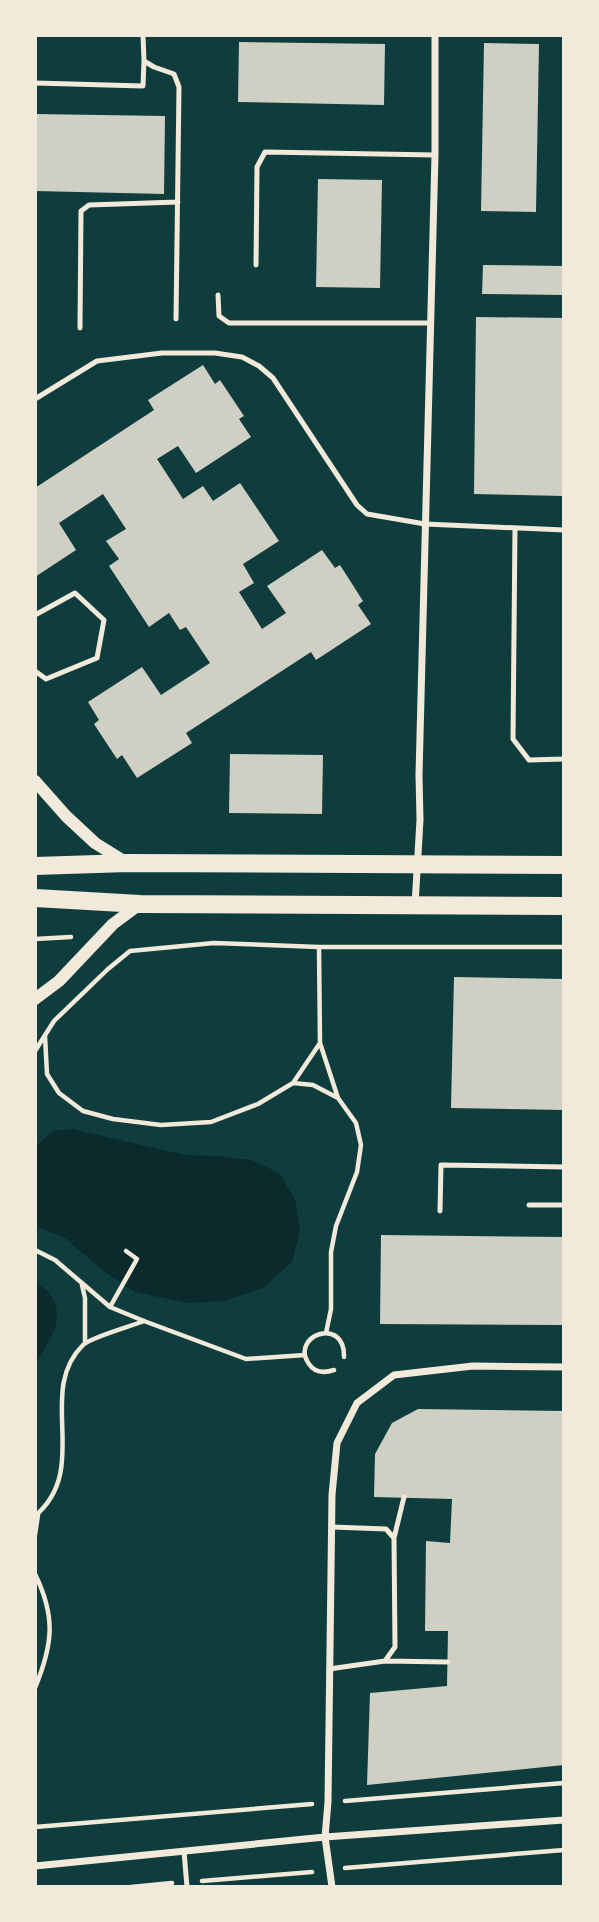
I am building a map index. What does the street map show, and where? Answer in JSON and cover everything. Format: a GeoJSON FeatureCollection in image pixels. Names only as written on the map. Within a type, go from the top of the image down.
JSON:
{"type":"FeatureCollection","features":[{"type":"Feature","properties":{"kind":"main road"},"geometry":{"type":"LineString","coordinates":[[35,866],[128,863],[416,866],[564,864]]}},
{"type":"Feature","properties":{"kind":"main road"},"geometry":{"type":"LineString","coordinates":[[35,898],[140,904],[564,906]]}},
{"type":"Feature","properties":{"kind":"street"},"geometry":{"type":"LineString","coordinates":[[415,905],[420,820],[435,155],[435,35]]}},
{"type":"Feature","properties":{"kind":"street"},"geometry":{"type":"LineString","coordinates":[[35,781],[95,843],[128,863]]}},
{"type":"Feature","properties":{"kind":"street"},"geometry":{"type":"LineString","coordinates":[[35,999],[59,982],[113,924],[140,904]]}},
{"type":"Feature","properties":{"kind":"street"},"geometry":{"type":"LineString","coordinates":[[332,1887],[325,1837],[328,1802],[332,1527],[337,1443],[357,1403],[394,1375],[473,1366],[564,1367]]}},
{"type":"Feature","properties":{"kind":"street"},"geometry":{"type":"LineString","coordinates":[[35,1866],[325,1837],[564,1819]]}},
{"type":"Feature","properties":{"kind":"lane"},"geometry":{"type":"LineString","coordinates":[[35,83],[143,86],[143,35]]}},
{"type":"Feature","properties":{"kind":"lane"},"geometry":{"type":"LineString","coordinates":[[144,61],[174,74],[179,87],[176,319]]}},
{"type":"Feature","properties":{"kind":"lane"},"geometry":{"type":"LineString","coordinates":[[256,265],[257,167],[265,152],[435,155]]}},
{"type":"Feature","properties":{"kind":"lane"},"geometry":{"type":"LineString","coordinates":[[80,328],[81,211],[89,205],[177,202]]}},
{"type":"Feature","properties":{"kind":"lane"},"geometry":{"type":"LineString","coordinates":[[218,295],[219,316],[229,323],[430,323]]}},
{"type":"Feature","properties":{"kind":"lane"},"geometry":{"type":"LineString","coordinates":[[35,399],[97,361],[162,353],[215,353],[242,357],[273,378],[357,505],[368,514],[425,524],[564,530]]}},
{"type":"Feature","properties":{"kind":"lane"},"geometry":{"type":"LineString","coordinates":[[515,528],[513,739],[529,760],[564,759]]}},
{"type":"Feature","properties":{"kind":"lane"},"geometry":{"type":"LineString","coordinates":[[35,615],[75,593],[104,620],[97,658],[47,679],[35,671]]}},
{"type":"Feature","properties":{"kind":"lane"},"geometry":{"type":"LineString","coordinates":[[440,1211],[441,1165],[564,1167]]}},
{"type":"Feature","properties":{"kind":"lane"},"geometry":{"type":"LineString","coordinates":[[528,1205],[564,1205]]}},
{"type":"Feature","properties":{"kind":"lane"},"geometry":{"type":"LineString","coordinates":[[385,1661],[395,1647],[394,1538],[404,1497]]}},
{"type":"Feature","properties":{"kind":"lane"},"geometry":{"type":"LineString","coordinates":[[332,1527],[386,1530],[394,1538]]}},
{"type":"Feature","properties":{"kind":"lane"},"geometry":{"type":"LineString","coordinates":[[330,1669],[385,1661],[448,1662]]}},
{"type":"Feature","properties":{"kind":"lane"},"geometry":{"type":"LineString","coordinates":[[184,1851],[187,1887]]}},
{"type":"Feature","properties":{"kind":"path"},"geometry":{"type":"LineString","coordinates":[[35,939],[75,937]]}},
{"type":"Feature","properties":{"kind":"path"},"geometry":{"type":"LineString","coordinates":[[35,1051],[54,1021],[130,951],[214,943],[320,947],[564,947]]}},
{"type":"Feature","properties":{"kind":"path"},"geometry":{"type":"LineString","coordinates":[[320,947],[320,1042],[338,1098],[356,1123],[361,1146],[357,1172],[336,1226],[331,1252],[331,1308],[326,1333]]}},
{"type":"Feature","properties":{"kind":"path"},"geometry":{"type":"LineString","coordinates":[[45,1036],[47,1074],[60,1093],[83,1111],[113,1119],[161,1125],[211,1122],[258,1104],[293,1083],[320,1042]]}},
{"type":"Feature","properties":{"kind":"path"},"geometry":{"type":"LineString","coordinates":[[293,1083],[313,1085],[338,1098]]}},
{"type":"Feature","properties":{"kind":"path"},"geometry":{"type":"LineString","coordinates":[[35,1251],[54,1260],[110,1307],[144,1321],[246,1359],[306,1355]]}},
{"type":"Feature","properties":{"kind":"path"},"geometry":{"type":"LineString","coordinates":[[110,1307],[137,1259],[126,1251]]}},
{"type":"Feature","properties":{"kind":"path"},"geometry":{"type":"LineString","coordinates":[[82,1282],[85,1298],[85,1343]]}},
{"type":"Feature","properties":{"kind":"path"},"geometry":{"type":"LineString","coordinates":[[35,1535],[36,1515],[57,1487],[64,1461],[61,1402],[69,1365],[85,1343],[144,1321]]}},
{"type":"Feature","properties":{"kind":"path"},"geometry":{"type":"LineString","coordinates":[[334,1370],[322,1372],[311,1367],[305,1350],[311,1339],[326,1333],[338,1338],[344,1350],[344,1357]]}},
{"type":"Feature","properties":{"kind":"path"},"geometry":{"type":"LineString","coordinates":[[35,1574],[46,1597],[51,1625],[46,1657],[35,1688]]}},
{"type":"Feature","properties":{"kind":"path"},"geometry":{"type":"LineString","coordinates":[[35,1827],[564,1783]]}},
{"type":"Feature","properties":{"kind":"water"},"geometry":{"type":"Polygon","coordinates":[[[72,1129],[185,1155],[251,1160],[279,1173],[295,1199],[300,1231],[292,1262],[263,1288],[224,1301],[188,1303],[135,1292],[102,1270],[65,1238],[35,1226],[35,1147],[53,1131],[72,1129]]]}},
{"type":"Feature","properties":{"kind":"water"},"geometry":{"type":"Polygon","coordinates":[[[35,1283],[51,1295],[57,1310],[57,1319],[52,1336],[38,1360],[35,1377],[35,1283]]]}},
{"type":"Feature","properties":{"kind":"building"},"geometry":{"type":"Polygon","coordinates":[[[239,42],[385,44],[384,105],[238,102],[239,42]]]}},
{"type":"Feature","properties":{"kind":"building"},"geometry":{"type":"Polygon","coordinates":[[[484,43],[539,44],[536,212],[481,211],[484,43]]]}},
{"type":"Feature","properties":{"kind":"building"},"geometry":{"type":"Polygon","coordinates":[[[35,114],[165,116],[164,194],[35,191],[35,114]]]}},
{"type":"Feature","properties":{"kind":"building"},"geometry":{"type":"Polygon","coordinates":[[[318,179],[382,180],[380,288],[316,287],[318,179]]]}},
{"type":"Feature","properties":{"kind":"building"},"geometry":{"type":"Polygon","coordinates":[[[483,265],[564,266],[564,295],[482,294],[483,265]]]}},
{"type":"Feature","properties":{"kind":"building"},"geometry":{"type":"Polygon","coordinates":[[[476,317],[564,318],[564,496],[474,494],[476,317]]]}},
{"type":"Feature","properties":{"kind":"building"},"geometry":{"type":"Polygon","coordinates":[[[203,365],[215,384],[220,380],[244,416],[239,419],[251,437],[196,473],[178,446],[157,459],[183,499],[203,486],[213,501],[240,483],[279,541],[243,564],[254,583],[239,592],[262,629],[286,613],[267,586],[322,550],[335,568],[340,565],[363,601],[358,605],[371,624],[316,660],[311,652],[186,733],[192,743],[137,778],[122,755],[117,759],[94,724],[99,720],[88,702],[142,667],[161,695],[210,663],[186,627],[180,630],[169,613],[149,627],[109,566],[119,559],[106,541],[126,529],[103,494],[59,523],[76,550],[35,577],[35,488],[154,410],[148,400],[203,365]]]}},
{"type":"Feature","properties":{"kind":"building"},"geometry":{"type":"Polygon","coordinates":[[[230,754],[323,755],[322,814],[229,813],[230,754]]]}},
{"type":"Feature","properties":{"kind":"building"},"geometry":{"type":"Polygon","coordinates":[[[454,977],[564,979],[564,1110],[451,1108],[454,977]]]}},
{"type":"Feature","properties":{"kind":"building"},"geometry":{"type":"Polygon","coordinates":[[[381,1235],[564,1237],[564,1325],[380,1324],[381,1235]]]}},
{"type":"Feature","properties":{"kind":"building"},"geometry":{"type":"Polygon","coordinates":[[[418,1409],[564,1411],[564,1765],[367,1785],[370,1693],[447,1686],[448,1631],[425,1631],[426,1541],[450,1543],[452,1499],[374,1497],[375,1454],[392,1423],[418,1409]]]}}]}
